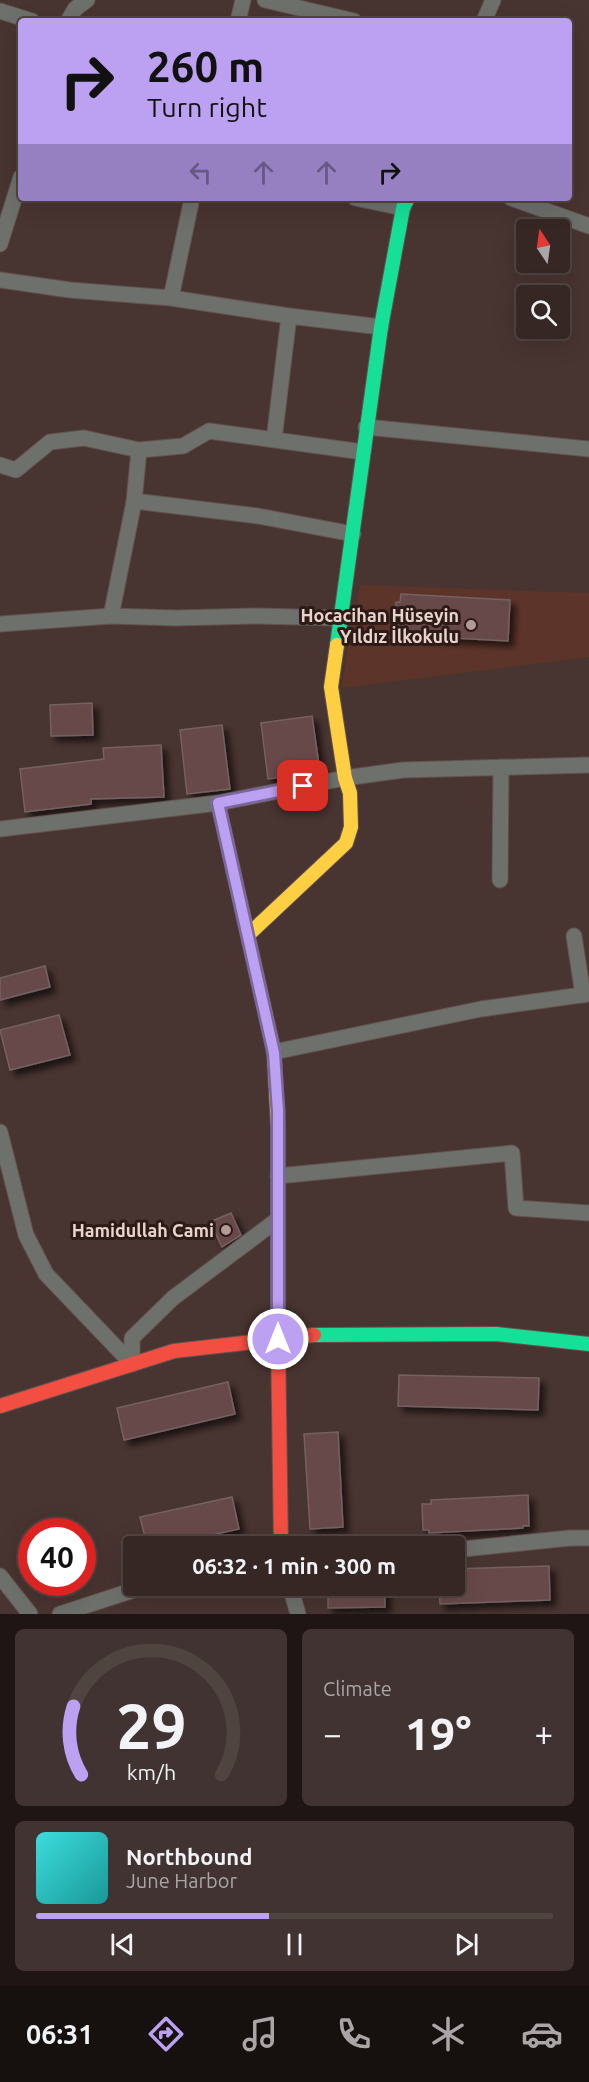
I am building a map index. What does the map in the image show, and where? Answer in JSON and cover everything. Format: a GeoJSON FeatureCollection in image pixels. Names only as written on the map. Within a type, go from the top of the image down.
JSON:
{"type":"FeatureCollection","features":[{"type":"Feature","properties":{"kind":"street"},"geometry":{"type":"LineString","coordinates":[[70,18],[75,9],[87,0]]}},
{"type":"Feature","properties":{"kind":"street"},"geometry":{"type":"LineString","coordinates":[[239,18],[243,0]]}},
{"type":"Feature","properties":{"kind":"street"},"geometry":{"type":"LineString","coordinates":[[265,0],[341,18]]}},
{"type":"Feature","properties":{"kind":"street"},"geometry":{"type":"LineString","coordinates":[[485,18],[493,0]]}},
{"type":"Feature","properties":{"kind":"street"},"geometry":{"type":"LineString","coordinates":[[0,11],[22,18]]}},
{"type":"Feature","properties":{"kind":"street"},"geometry":{"type":"LineString","coordinates":[[0,243],[18,186]]}},
{"type":"Feature","properties":{"kind":"street"},"geometry":{"type":"LineString","coordinates":[[171,298],[191,201]]}},
{"type":"Feature","properties":{"kind":"street"},"geometry":{"type":"LineString","coordinates":[[248,935],[346,843],[351,827],[350,793],[345,778],[331,687],[381,327],[405,203],[385,201]]}},
{"type":"Feature","properties":{"kind":"street"},"geometry":{"type":"LineString","coordinates":[[519,201],[589,226]]}},
{"type":"Feature","properties":{"kind":"street"},"geometry":{"type":"LineString","coordinates":[[0,280],[70,290],[171,298],[381,327]]}},
{"type":"Feature","properties":{"kind":"street"},"geometry":{"type":"LineString","coordinates":[[274,440],[289,316]]}},
{"type":"Feature","properties":{"kind":"street"},"geometry":{"type":"LineString","coordinates":[[366,427],[589,449]]}},
{"type":"Feature","properties":{"kind":"street"},"geometry":{"type":"LineString","coordinates":[[0,465],[16,470],[50,442],[84,438],[139,450],[183,446],[209,431],[363,452]]}},
{"type":"Feature","properties":{"kind":"street"},"geometry":{"type":"LineString","coordinates":[[111,616],[134,501],[139,450]]}},
{"type":"Feature","properties":{"kind":"street"},"geometry":{"type":"LineString","coordinates":[[134,501],[258,516],[352,534]]}},
{"type":"Feature","properties":{"kind":"street"},"geometry":{"type":"LineString","coordinates":[[0,624],[111,616],[176,618],[255,615],[341,618]]}},
{"type":"Feature","properties":{"kind":"street"},"geometry":{"type":"LineString","coordinates":[[0,829],[218,803],[345,778],[403,770],[589,765]]}},
{"type":"Feature","properties":{"kind":"street"},"geometry":{"type":"LineString","coordinates":[[500,880],[501,767]]}},
{"type":"Feature","properties":{"kind":"street"},"geometry":{"type":"LineString","coordinates":[[218,803],[274,1053],[278,1111],[278,1536]]}},
{"type":"Feature","properties":{"kind":"street"},"geometry":{"type":"LineString","coordinates":[[274,1053],[481,1009],[586,995],[574,936]]}},
{"type":"Feature","properties":{"kind":"street"},"geometry":{"type":"LineString","coordinates":[[0,1132],[26,1235],[46,1274],[132,1365]]}},
{"type":"Feature","properties":{"kind":"street"},"geometry":{"type":"LineString","coordinates":[[278,1176],[512,1153],[516,1208],[589,1213]]}},
{"type":"Feature","properties":{"kind":"street"},"geometry":{"type":"LineString","coordinates":[[132,1365],[132,1338],[173,1298],[278,1220]]}},
{"type":"Feature","properties":{"kind":"street"},"geometry":{"type":"LineString","coordinates":[[0,1406],[174,1351],[322,1334],[496,1334],[589,1344]]}},
{"type":"Feature","properties":{"kind":"street"},"geometry":{"type":"LineString","coordinates":[[465,1549],[589,1538]]}},
{"type":"Feature","properties":{"kind":"street"},"geometry":{"type":"LineString","coordinates":[[0,1576],[30,1614]]}},
{"type":"Feature","properties":{"kind":"street"},"geometry":{"type":"LineString","coordinates":[[60,1614],[123,1593]]}},
{"type":"Feature","properties":{"kind":"street"},"geometry":{"type":"LineString","coordinates":[[293,1596],[298,1614]]}},
{"type":"Feature","properties":{"kind":"shaded area","name":"Hocacihan Hüseyin Yıldız İlkokulu"},"geometry":{"type":"Polygon","coordinates":[[[360,585],[589,593],[589,657],[341,688],[360,585]]]}},
{"type":"Feature","properties":{"kind":"building"},"geometry":{"type":"Polygon","coordinates":[[[401,594],[510,600],[508,641],[399,635],[399,619],[395,619],[396,602],[400,602],[401,594]]]}},
{"type":"Feature","properties":{"kind":"building"},"geometry":{"type":"Polygon","coordinates":[[[92,703],[93,735],[51,736],[50,705],[92,703]]]}},
{"type":"Feature","properties":{"kind":"building"},"geometry":{"type":"Polygon","coordinates":[[[312,716],[320,772],[268,779],[261,723],[312,716]]]}},
{"type":"Feature","properties":{"kind":"building"},"geometry":{"type":"Polygon","coordinates":[[[222,725],[230,789],[187,794],[180,730],[222,725]]]}},
{"type":"Feature","properties":{"kind":"building"},"geometry":{"type":"Polygon","coordinates":[[[161,745],[164,797],[91,799],[91,804],[25,812],[20,769],[104,759],[103,748],[161,745]]]}},
{"type":"Feature","properties":{"kind":"building"},"geometry":{"type":"Polygon","coordinates":[[[45,966],[50,987],[0,1000],[0,978],[45,966]]]}},
{"type":"Feature","properties":{"kind":"building"},"geometry":{"type":"Polygon","coordinates":[[[59,1015],[70,1055],[10,1070],[0,1030],[59,1015]]]}},
{"type":"Feature","properties":{"kind":"building","name":"Hamidullah Cami"},"geometry":{"type":"Polygon","coordinates":[[[231,1213],[241,1235],[222,1247],[210,1222],[231,1213]]]}},
{"type":"Feature","properties":{"kind":"building"},"geometry":{"type":"Polygon","coordinates":[[[399,1375],[539,1378],[538,1410],[398,1406],[399,1375]]]}},
{"type":"Feature","properties":{"kind":"building"},"geometry":{"type":"Polygon","coordinates":[[[228,1382],[235,1414],[124,1440],[117,1408],[228,1382]]]}},
{"type":"Feature","properties":{"kind":"building"},"geometry":{"type":"Polygon","coordinates":[[[338,1432],[343,1527],[310,1529],[304,1434],[338,1432]]]}},
{"type":"Feature","properties":{"kind":"building"},"geometry":{"type":"Polygon","coordinates":[[[528,1495],[529,1526],[523,1526],[523,1528],[429,1533],[429,1530],[423,1530],[422,1504],[431,1504],[431,1500],[528,1495]]]}},
{"type":"Feature","properties":{"kind":"building"},"geometry":{"type":"Polygon","coordinates":[[[232,1497],[239,1529],[208,1536],[145,1536],[140,1517],[232,1497]]]}},
{"type":"Feature","properties":{"kind":"building"},"geometry":{"type":"Polygon","coordinates":[[[549,1566],[550,1600],[440,1604],[440,1596],[465,1596],[465,1569],[549,1566]]]}},
{"type":"Feature","properties":{"kind":"building"},"geometry":{"type":"Polygon","coordinates":[[[328,1596],[385,1596],[385,1607],[328,1608],[328,1596]]]}},
{"type":"Feature","properties":{"kind":"traffic: fast"},"geometry":{"type":"LineString","coordinates":[[337,645],[381,327],[403,208],[406,201]]}},
{"type":"Feature","properties":{"kind":"traffic: fast"},"geometry":{"type":"LineString","coordinates":[[314,1335],[496,1334],[589,1344]]}},
{"type":"Feature","properties":{"kind":"traffic: slow"},"geometry":{"type":"LineString","coordinates":[[248,935],[346,843],[351,827],[350,793],[345,778],[331,687],[337,645]]}},
{"type":"Feature","properties":{"kind":"traffic: slow"},"geometry":{"type":"LineString","coordinates":[[218,803],[274,1052],[278,1128]]}},
{"type":"Feature","properties":{"kind":"traffic: jam"},"geometry":{"type":"LineString","coordinates":[[278,1128],[281,1536]]}},
{"type":"Feature","properties":{"kind":"traffic: jam"},"geometry":{"type":"LineString","coordinates":[[0,1406],[174,1351],[314,1335]]}},
{"type":"Feature","properties":{"kind":"place","name":"Hocacihan Hüseyin Yıldız İlkokulu"},"geometry":{"type":"Point","coordinates":[471,625]}},
{"type":"Feature","properties":{"kind":"place","name":"Hamidullah Cami"},"geometry":{"type":"Point","coordinates":[226,1230]}},
{"type":"Feature","properties":{"kind":"route"},"geometry":{"type":"LineString","coordinates":[[278,1339],[278,1111],[274,1053],[218,803],[303,786]]}}]}
